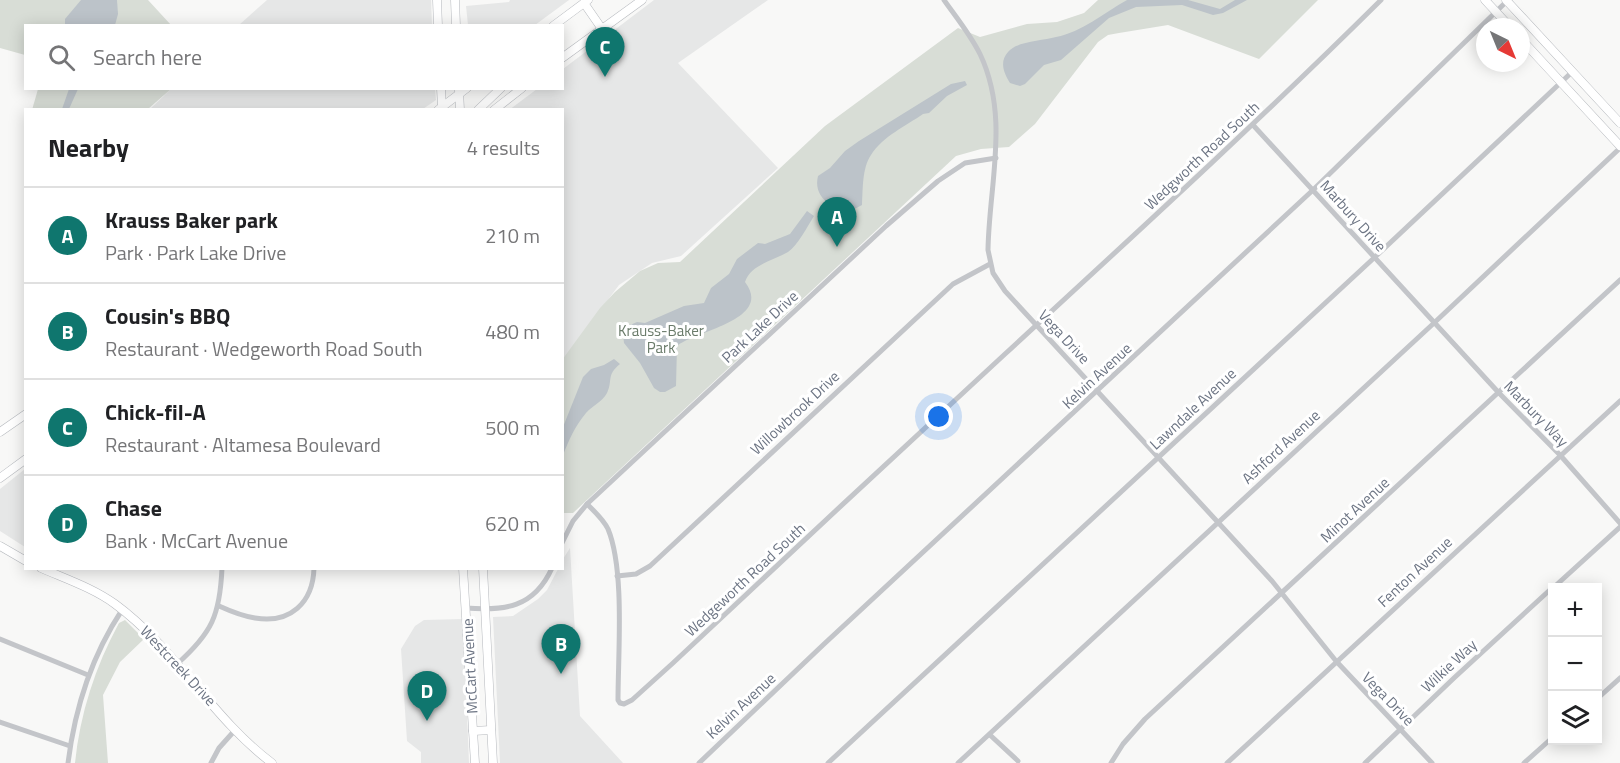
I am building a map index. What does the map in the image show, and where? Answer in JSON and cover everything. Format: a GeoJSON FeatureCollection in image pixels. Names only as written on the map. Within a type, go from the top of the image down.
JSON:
{"type":"FeatureCollection","features":[{"type":"Feature","properties":{"kind":"main road"},"geometry":{"type":"LineString","coordinates":[[437,0],[438,24]]}},
{"type":"Feature","properties":{"kind":"main road"},"geometry":{"type":"LineString","coordinates":[[455,0],[456,24]]}},
{"type":"Feature","properties":{"kind":"main road"},"geometry":{"type":"LineString","coordinates":[[564,57],[642,0]]}},
{"type":"Feature","properties":{"kind":"main road"},"geometry":{"type":"LineString","coordinates":[[1485,0],[1502,18]]}},
{"type":"Feature","properties":{"kind":"main road"},"geometry":{"type":"LineString","coordinates":[[556,24],[586,1],[602,29]]}},
{"type":"Feature","properties":{"kind":"main road"},"geometry":{"type":"LineString","coordinates":[[1507,1],[1620,123]]}},
{"type":"Feature","properties":{"kind":"main road"},"geometry":{"type":"LineString","coordinates":[[1530,49],[1620,147]]}},
{"type":"Feature","properties":{"kind":"main road"},"geometry":{"type":"LineString","coordinates":[[441,90],[442,108]]}},
{"type":"Feature","properties":{"kind":"main road"},"geometry":{"type":"LineString","coordinates":[[480,108],[499,90]]}},
{"type":"Feature","properties":{"kind":"main road"},"geometry":{"type":"LineString","coordinates":[[497,108],[519,90]]}},
{"type":"Feature","properties":{"kind":"main road"},"geometry":{"type":"LineString","coordinates":[[443,108],[459,91]]}},
{"type":"Feature","properties":{"kind":"main road"},"geometry":{"type":"LineString","coordinates":[[459,91],[460,108]]}},
{"type":"Feature","properties":{"kind":"main road"},"geometry":{"type":"LineString","coordinates":[[0,432],[24,415]]}},
{"type":"Feature","properties":{"kind":"main road"},"geometry":{"type":"LineString","coordinates":[[0,478],[24,460]]}},
{"type":"Feature","properties":{"kind":"main road"},"geometry":{"type":"LineString","coordinates":[[0,546],[24,560]]}},
{"type":"Feature","properties":{"kind":"main road","name":"Westcreek Drive"},"geometry":{"type":"LineString","coordinates":[[45,570],[103,596],[137,622],[161,645],[236,729],[272,763]]}},
{"type":"Feature","properties":{"kind":"main road","name":"McCart Avenue"},"geometry":{"type":"LineString","coordinates":[[463,570],[475,763]]}},
{"type":"Feature","properties":{"kind":"main road","name":"McCart Avenue"},"geometry":{"type":"LineString","coordinates":[[483,570],[493,763]]}},
{"type":"Feature","properties":{"kind":"main road"},"geometry":{"type":"LineString","coordinates":[[473,732],[491,730]]}},
{"type":"Feature","properties":{"kind":"street","name":"Vega Drive"},"geometry":{"type":"LineString","coordinates":[[944,0],[970,36],[989,77],[997,121],[988,250],[990,264],[997,280],[1283,593],[1336,661],[1432,763]]}},
{"type":"Feature","properties":{"kind":"street","name":"Wedgworth Road South"},"geometry":{"type":"LineString","coordinates":[[1037,326],[1253,125],[1381,0]]}},
{"type":"Feature","properties":{"kind":"street","name":"Kelvin Avenue"},"geometry":{"type":"LineString","coordinates":[[699,763],[1313,190],[1507,1]]}},
{"type":"Feature","properties":{"kind":"street","name":"Lawndale Avenue"},"geometry":{"type":"LineString","coordinates":[[828,763],[1572,72]]}},
{"type":"Feature","properties":{"kind":"street","name":"Marbury Drive"},"geometry":{"type":"LineString","coordinates":[[1253,125],[1434,323]]}},
{"type":"Feature","properties":{"kind":"street","name":"Ashford Avenue"},"geometry":{"type":"LineString","coordinates":[[958,763],[1434,323],[1620,147]]}},
{"type":"Feature","properties":{"kind":"street","name":"Park Lake Drive"},"geometry":{"type":"LineString","coordinates":[[564,539],[573,521],[587,504],[886,226],[938,181],[964,163],[996,158]]}},
{"type":"Feature","properties":{"kind":"street","name":"Willowbrook Drive"},"geometry":{"type":"LineString","coordinates":[[617,576],[636,574],[650,566],[953,284],[990,264]]}},
{"type":"Feature","properties":{"kind":"street","name":"Minot Avenue"},"geometry":{"type":"LineString","coordinates":[[1111,763],[1123,744],[1145,719],[1620,280]]}},
{"type":"Feature","properties":{"kind":"street","name":"Marbury Way"},"geometry":{"type":"LineString","coordinates":[[1434,323],[1560,455],[1620,525]]}},
{"type":"Feature","properties":{"kind":"street","name":"Wedgeworth Road South"},"geometry":{"type":"LineString","coordinates":[[587,504],[608,528],[613,545],[617,576],[618,700],[624,704],[632,700],[673,663],[1037,326]]}},
{"type":"Feature","properties":{"kind":"street","name":"Fenton Avenue"},"geometry":{"type":"LineString","coordinates":[[1227,763],[1620,400]]}},
{"type":"Feature","properties":{"kind":"street","name":"Wilkie Way"},"geometry":{"type":"LineString","coordinates":[[1558,583],[1620,525]]}},
{"type":"Feature","properties":{"kind":"street"},"geometry":{"type":"LineString","coordinates":[[177,664],[198,645],[208,632],[219,606],[222,570]]}},
{"type":"Feature","properties":{"kind":"street"},"geometry":{"type":"LineString","coordinates":[[219,606],[255,618],[266,619],[288,614],[308,597],[314,581],[314,570]]}},
{"type":"Feature","properties":{"kind":"street"},"geometry":{"type":"LineString","coordinates":[[466,608],[500,609],[520,603],[538,590],[551,570]]}},
{"type":"Feature","properties":{"kind":"street","name":"Wilkie Way"},"geometry":{"type":"LineString","coordinates":[[1365,763],[1399,728],[1548,593]]}},
{"type":"Feature","properties":{"kind":"street"},"geometry":{"type":"LineString","coordinates":[[68,763],[76,714],[88,675],[97,652],[122,610]]}},
{"type":"Feature","properties":{"kind":"street"},"geometry":{"type":"LineString","coordinates":[[0,639],[88,675]]}},
{"type":"Feature","properties":{"kind":"street"},"geometry":{"type":"LineString","coordinates":[[1602,694],[1620,678]]}},
{"type":"Feature","properties":{"kind":"street"},"geometry":{"type":"LineString","coordinates":[[0,722],[70,746]]}},
{"type":"Feature","properties":{"kind":"street"},"geometry":{"type":"LineString","coordinates":[[211,763],[219,748],[236,729]]}},
{"type":"Feature","properties":{"kind":"street"},"geometry":{"type":"LineString","coordinates":[[990,735],[1018,761]]}},
{"type":"Feature","properties":{"kind":"street"},"geometry":{"type":"LineString","coordinates":[[1524,763],[1548,742]]}},
{"type":"Feature","properties":{"kind":"shaded area"},"geometry":{"type":"Polygon","coordinates":[[[81,0],[117,0],[118,14],[115,24],[65,24],[65,19],[81,0]]]}},
{"type":"Feature","properties":{"kind":"shaded area"},"geometry":{"type":"Polygon","coordinates":[[[267,0],[431,0],[432,24],[240,24],[267,0]]]}},
{"type":"Feature","properties":{"kind":"shaded area"},"geometry":{"type":"Polygon","coordinates":[[[510,0],[569,0],[536,24],[468,24],[466,6],[509,2],[510,0]]]}},
{"type":"Feature","properties":{"kind":"shaded area"},"geometry":{"type":"Polygon","coordinates":[[[654,0],[768,0],[678,63],[778,168],[681,256],[652,263],[619,285],[564,359],[564,108],[512,108],[536,90],[564,90],[564,68],[654,0]]]}},
{"type":"Feature","properties":{"kind":"shaded area"},"geometry":{"type":"Polygon","coordinates":[[[1127,0],[1188,0],[1220,9],[1235,0],[1247,0],[1223,13],[1213,15],[1182,5],[1136,7],[1109,18],[1061,60],[1044,65],[1025,84],[1020,86],[1010,83],[1003,64],[1005,56],[1012,48],[1023,43],[1066,35],[1093,22],[1127,0]]]}},
{"type":"Feature","properties":{"kind":"shaded area"},"geometry":{"type":"Polygon","coordinates":[[[965,81],[967,85],[947,96],[929,113],[923,114],[895,132],[876,148],[866,166],[862,205],[847,213],[824,200],[818,189],[818,176],[830,168],[845,151],[951,84],[965,81]]]}},
{"type":"Feature","properties":{"kind":"shaded area"},"geometry":{"type":"Polygon","coordinates":[[[69,90],[78,90],[69,108],[62,108],[69,90]]]}},
{"type":"Feature","properties":{"kind":"shaded area"},"geometry":{"type":"Polygon","coordinates":[[[170,90],[435,90],[436,100],[424,108],[151,108],[170,90]]]}},
{"type":"Feature","properties":{"kind":"shaded area"},"geometry":{"type":"Polygon","coordinates":[[[807,211],[814,216],[795,245],[788,252],[757,267],[748,276],[745,282],[751,295],[749,306],[729,323],[677,346],[676,386],[665,392],[654,388],[640,363],[624,343],[623,334],[628,326],[637,322],[645,323],[684,306],[704,303],[711,288],[729,274],[737,259],[758,243],[765,244],[790,234],[807,211]]]}},
{"type":"Feature","properties":{"kind":"shaded area"},"geometry":{"type":"Polygon","coordinates":[[[614,359],[620,364],[611,375],[607,393],[582,418],[564,453],[564,424],[583,377],[591,369],[614,359]]]}},
{"type":"Feature","properties":{"kind":"shaded area"},"geometry":{"type":"Polygon","coordinates":[[[24,470],[24,546],[0,531],[0,489],[24,470]]]}},
{"type":"Feature","properties":{"kind":"shaded area"},"geometry":{"type":"Polygon","coordinates":[[[570,548],[580,716],[623,763],[500,763],[493,617],[513,616],[538,599],[547,590],[557,570],[564,570],[564,557],[570,548]]]}},
{"type":"Feature","properties":{"kind":"shaded area"},"geometry":{"type":"Polygon","coordinates":[[[463,619],[469,763],[421,763],[421,752],[407,741],[401,649],[415,626],[424,620],[463,619]]]}},
{"type":"Feature","properties":{"kind":"green space"},"geometry":{"type":"Polygon","coordinates":[[[0,0],[148,0],[170,24],[24,24],[24,55],[0,48],[0,0]]]}},
{"type":"Feature","properties":{"kind":"green space","name":"Krauss-Baker Park"},"geometry":{"type":"Polygon","coordinates":[[[1098,0],[1318,0],[1259,59],[1168,25],[1108,35],[1098,42],[1035,124],[1009,147],[981,149],[956,156],[573,513],[564,513],[564,357],[600,308],[615,292],[640,271],[658,263],[680,262],[825,126],[958,28],[980,37],[1027,24],[1057,22],[1084,13],[1098,0]]]}},
{"type":"Feature","properties":{"kind":"green space"},"geometry":{"type":"Polygon","coordinates":[[[38,90],[170,90],[149,108],[33,108],[38,90]]]}},
{"type":"Feature","properties":{"kind":"green space"},"geometry":{"type":"Polygon","coordinates":[[[125,620],[144,639],[120,662],[103,695],[108,763],[75,763],[90,691],[119,623],[125,620]]]}},
{"type":"Feature","properties":{"kind":"place","name":"Chick-fil-A"},"geometry":{"type":"Point","coordinates":[605,77]}},
{"type":"Feature","properties":{"kind":"place","name":"Krauss Baker park"},"geometry":{"type":"Point","coordinates":[837,247]}},
{"type":"Feature","properties":{"kind":"place","name":"Cousin's BBQ"},"geometry":{"type":"Point","coordinates":[561,674]}},
{"type":"Feature","properties":{"kind":"place","name":"Chase"},"geometry":{"type":"Point","coordinates":[427,721]}}]}
